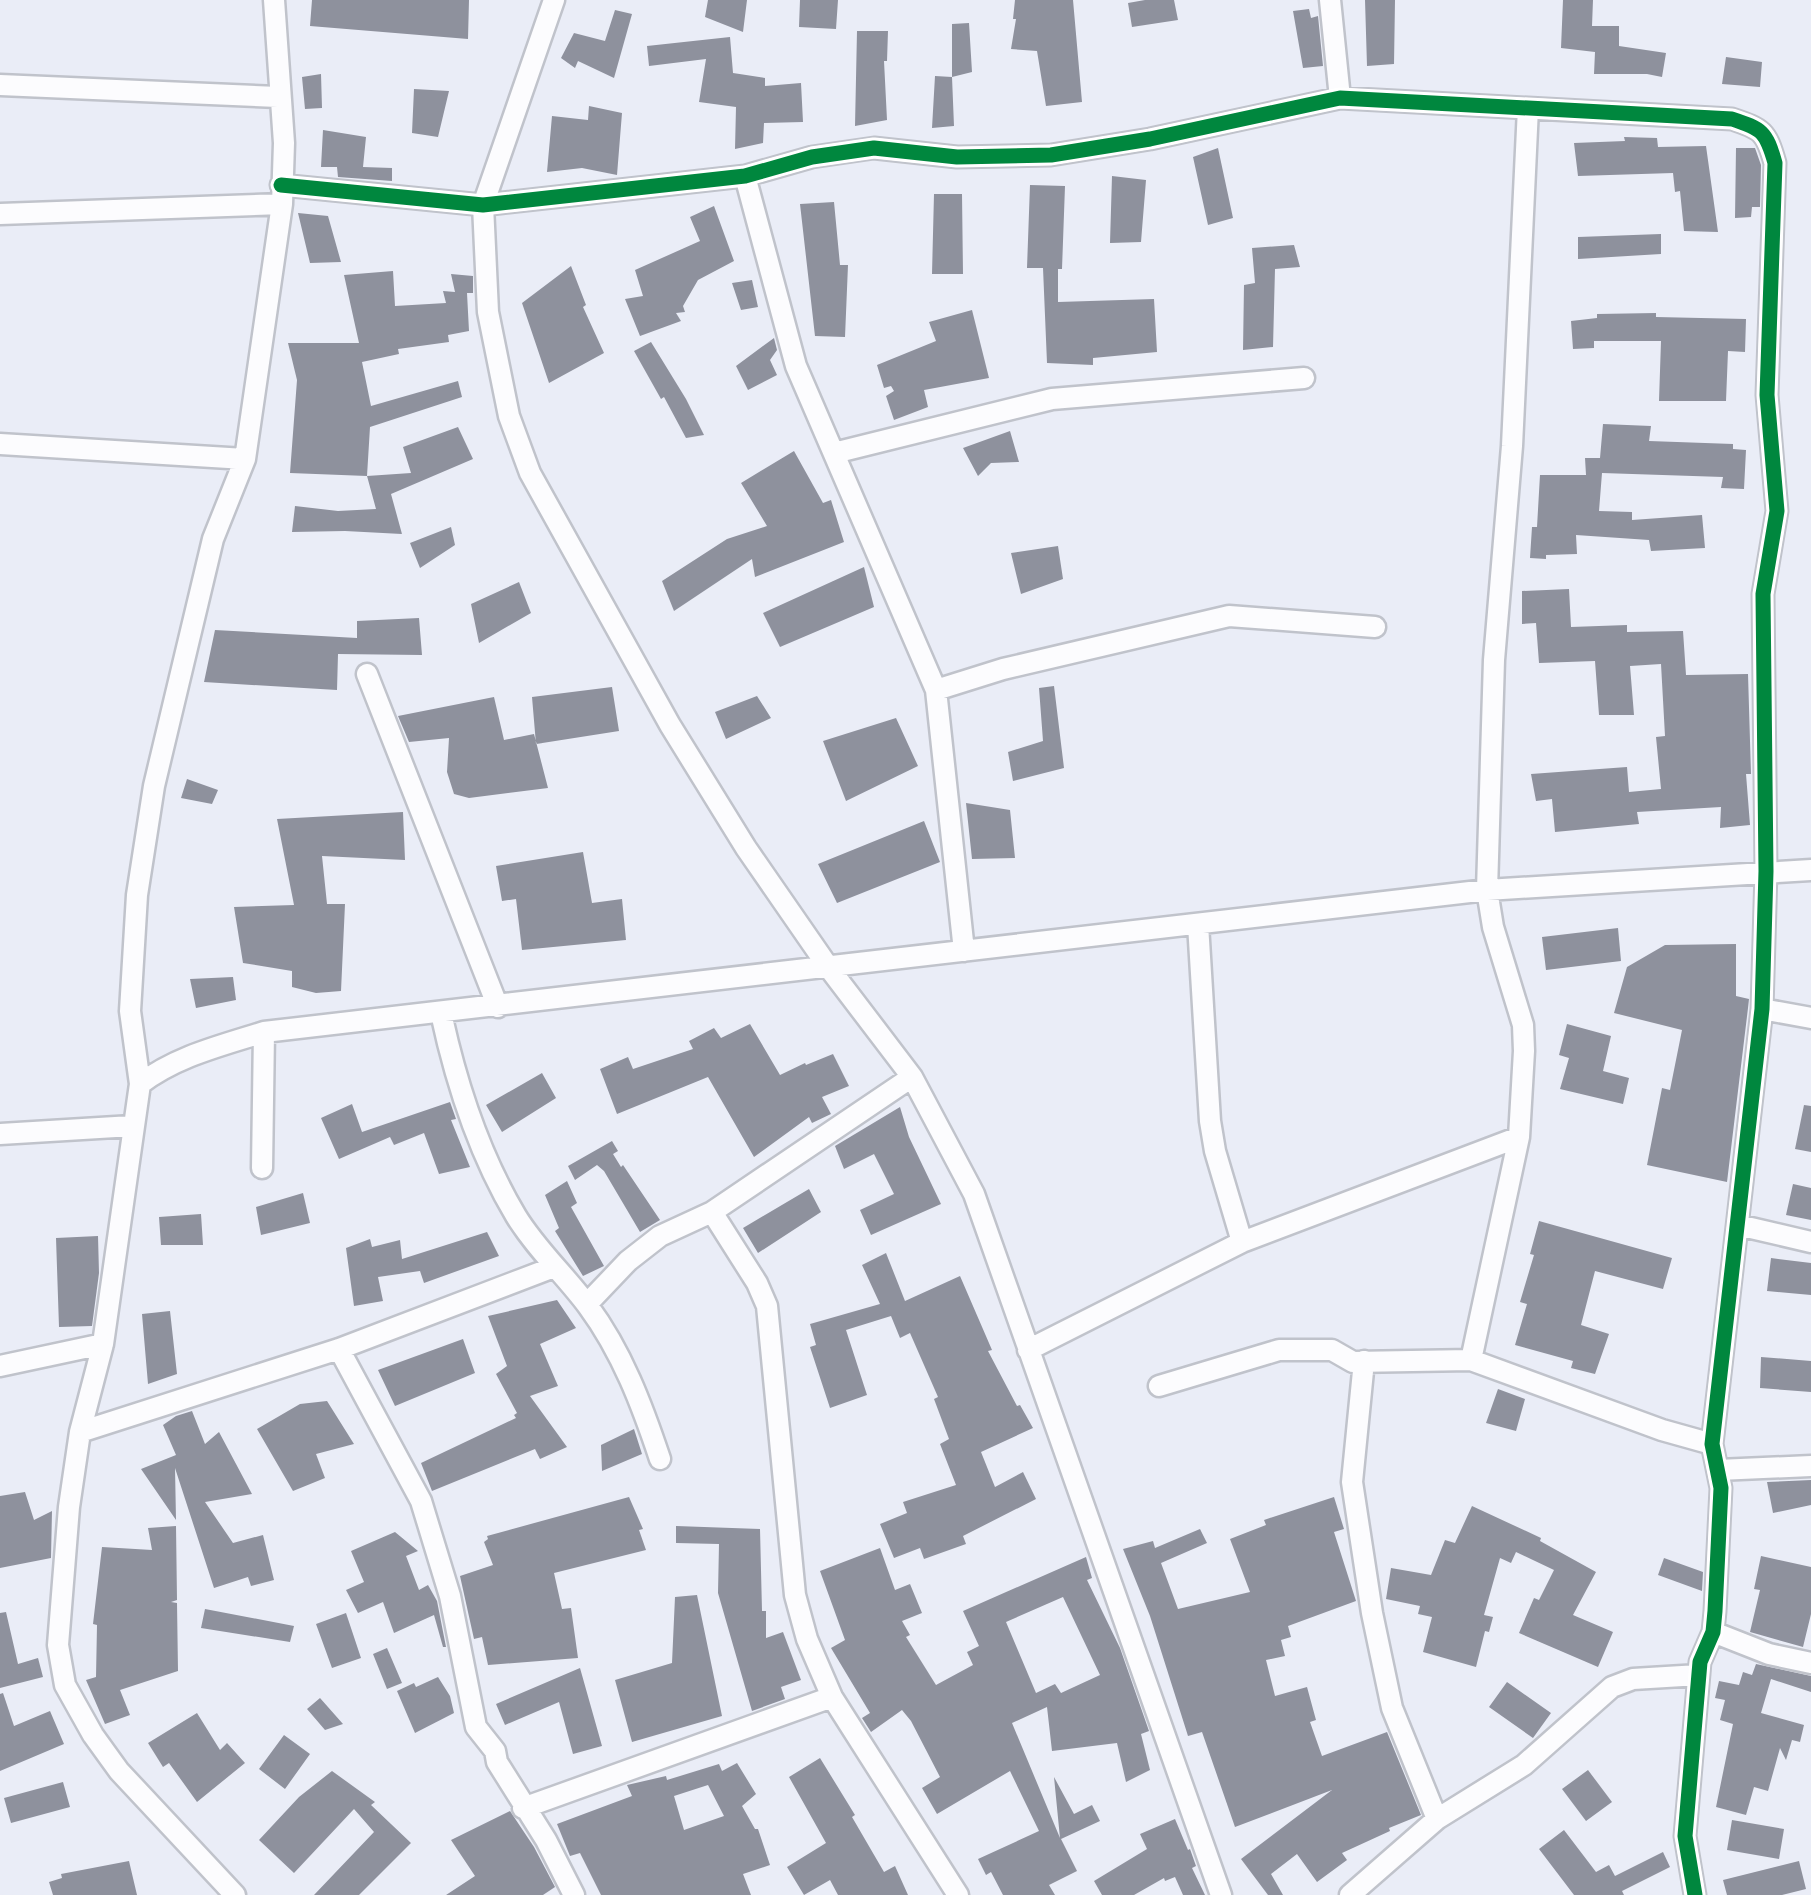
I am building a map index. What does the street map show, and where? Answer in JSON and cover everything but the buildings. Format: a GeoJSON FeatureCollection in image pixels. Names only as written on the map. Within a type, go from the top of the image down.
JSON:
{"type":"FeatureCollection","features":[{"type":"Feature","properties":{"kind":"street"},"geometry":{"type":"LineString","coordinates":[[235,1895],[119,1771],[93,1735],[65,1685],[58,1646],[69,1507],[80,1432],[103,1344],[140,1084],[130,1010],[137,896],[154,786],[213,539],[245,459],[282,194],[284,143],[274,0]]}},
{"type":"Feature","properties":{"kind":"street"},"geometry":{"type":"LineString","coordinates":[[554,0],[483,206],[488,312],[510,416],[530,472],[670,725],[746,848],[829,968],[912,1076],[974,1194],[1221,1895]]}},
{"type":"Feature","properties":{"kind":"street"},"geometry":{"type":"LineString","coordinates":[[1330,0],[1340,98]]}},
{"type":"Feature","properties":{"kind":"street"},"geometry":{"type":"LineString","coordinates":[[0,86],[278,97]]}},
{"type":"Feature","properties":{"kind":"street"},"geometry":{"type":"LineString","coordinates":[[0,214],[282,194],[483,206],[745,176],[812,156],[874,148],[958,158],[1051,155],[1150,139],[1340,98],[1732,118],[1757,127],[1768,138],[1775,163],[1767,395],[1777,512],[1764,594],[1766,872],[1762,1009],[1712,1444],[1720,1488],[1713,1632],[1700,1662],[1686,1836],[1694,1895]]}},
{"type":"Feature","properties":{"kind":"street"},"geometry":{"type":"LineString","coordinates":[[1471,1360],[1519,1137],[1523,1026],[1487,890],[1494,660],[1512,446],[1528,108]]}},
{"type":"Feature","properties":{"kind":"street"},"geometry":{"type":"LineString","coordinates":[[745,176],[796,366],[936,690],[964,951]]}},
{"type":"Feature","properties":{"kind":"street"},"geometry":{"type":"LineString","coordinates":[[834,453],[1052,398],[1304,378]]}},
{"type":"Feature","properties":{"kind":"street"},"geometry":{"type":"LineString","coordinates":[[0,444],[245,459]]}},
{"type":"Feature","properties":{"kind":"street"},"geometry":{"type":"LineString","coordinates":[[936,690],[1002,668],[1229,616],[1375,627]]}},
{"type":"Feature","properties":{"kind":"street"},"geometry":{"type":"LineString","coordinates":[[368,674],[498,1006]]}},
{"type":"Feature","properties":{"kind":"street"},"geometry":{"type":"LineString","coordinates":[[140,1084],[164,1066],[194,1053],[264,1032],[1487,890],[1811,870]]}},
{"type":"Feature","properties":{"kind":"street"},"geometry":{"type":"LineString","coordinates":[[1198,924],[1210,1120],[1215,1152],[1242,1242]]}},
{"type":"Feature","properties":{"kind":"street"},"geometry":{"type":"LineString","coordinates":[[1762,1009],[1811,1018]]}},
{"type":"Feature","properties":{"kind":"street"},"geometry":{"type":"LineString","coordinates":[[442,1013],[450,1051],[486,1159],[517,1218],[587,1304],[638,1392],[660,1459]]}},
{"type":"Feature","properties":{"kind":"street"},"geometry":{"type":"LineString","coordinates":[[262,1168],[264,1032]]}},
{"type":"Feature","properties":{"kind":"street"},"geometry":{"type":"LineString","coordinates":[[587,1304],[628,1261],[660,1236],[712,1212],[912,1076]]}},
{"type":"Feature","properties":{"kind":"street"},"geometry":{"type":"LineString","coordinates":[[0,1134],[132,1126]]}},
{"type":"Feature","properties":{"kind":"street"},"geometry":{"type":"LineString","coordinates":[[1028,1350],[1242,1242],[1519,1137]]}},
{"type":"Feature","properties":{"kind":"street"},"geometry":{"type":"LineString","coordinates":[[712,1212],[768,1306],[795,1595],[807,1639],[832,1697],[958,1895]]}},
{"type":"Feature","properties":{"kind":"street"},"geometry":{"type":"LineString","coordinates":[[1738,1225],[1811,1242]]}},
{"type":"Feature","properties":{"kind":"street"},"geometry":{"type":"LineString","coordinates":[[80,1432],[338,1349],[554,1268]]}},
{"type":"Feature","properties":{"kind":"street"},"geometry":{"type":"LineString","coordinates":[[0,1366],[103,1344]]}},
{"type":"Feature","properties":{"kind":"street"},"geometry":{"type":"LineString","coordinates":[[338,1349],[421,1501],[450,1596],[476,1728],[495,1751],[497,1762],[546,1840],[574,1895]]}},
{"type":"Feature","properties":{"kind":"street"},"geometry":{"type":"LineString","coordinates":[[1159,1386],[1279,1350],[1332,1350],[1352,1362],[1471,1360],[1662,1430],[1712,1444]]}},
{"type":"Feature","properties":{"kind":"street"},"geometry":{"type":"LineString","coordinates":[[1364,1361],[1352,1482],[1372,1613],[1392,1708],[1438,1819]]}},
{"type":"Feature","properties":{"kind":"street"},"geometry":{"type":"LineString","coordinates":[[1718,1470],[1811,1466]]}},
{"type":"Feature","properties":{"kind":"street"},"geometry":{"type":"LineString","coordinates":[[1713,1632],[1770,1654],[1811,1663]]}},
{"type":"Feature","properties":{"kind":"street"},"geometry":{"type":"LineString","coordinates":[[1350,1895],[1438,1819],[1524,1765],[1621,1682],[1699,1676]]}},
{"type":"Feature","properties":{"kind":"street"},"geometry":{"type":"LineString","coordinates":[[524,1808],[832,1697]]}},
{"type":"Feature","properties":{"kind":"cycle path"},"geometry":{"type":"LineString","coordinates":[[281,185],[483,205],[745,176],[812,157],[874,148],[957,157],[1051,155],[1150,139],[1340,98],[1732,119],[1761,133],[1775,163],[1767,395],[1777,511],[1763,594],[1766,871],[1762,1009],[1712,1444],[1721,1488],[1715,1611],[1713,1632],[1700,1662],[1685,1836],[1695,1895]]}}]}
